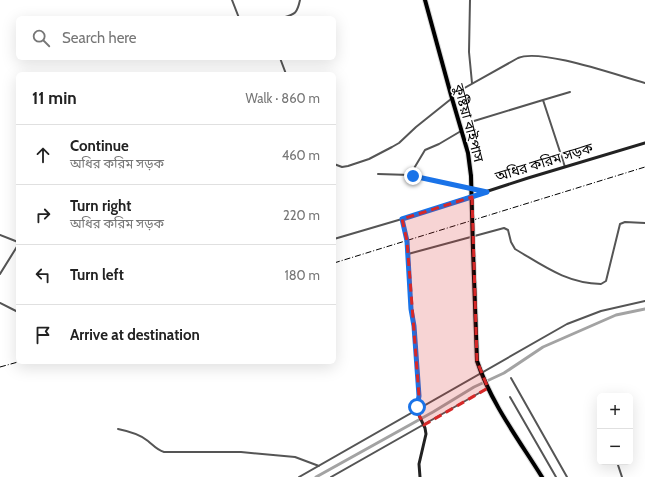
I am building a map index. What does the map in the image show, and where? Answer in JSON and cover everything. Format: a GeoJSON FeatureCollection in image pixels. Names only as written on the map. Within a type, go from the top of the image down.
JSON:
{"type":"FeatureCollection","features":[{"type":"Feature","properties":{"kind":"highway","name":"কুষ্টিয়া বাইপাস"},"geometry":{"type":"LineString","coordinates":[[425,0],[451,97],[468,153],[471,176],[477,361],[481,374],[500,410],[542,477]]}},
{"type":"Feature","properties":{"kind":"main road","name":"অধির করিম সড়ক"},"geometry":{"type":"LineString","coordinates":[[402,219],[645,143]]}},
{"type":"Feature","properties":{"kind":"main road"},"geometry":{"type":"LineString","coordinates":[[402,219],[407,241],[419,396],[417,411],[424,425],[426,434],[419,464],[420,477]]}},
{"type":"Feature","properties":{"kind":"street"},"geometry":{"type":"LineString","coordinates":[[232,0],[238,16]]}},
{"type":"Feature","properties":{"kind":"street"},"geometry":{"type":"LineString","coordinates":[[287,16],[296,12],[300,0]]}},
{"type":"Feature","properties":{"kind":"street"},"geometry":{"type":"LineString","coordinates":[[470,0],[469,52],[472,83]]}},
{"type":"Feature","properties":{"kind":"street"},"geometry":{"type":"LineString","coordinates":[[336,165],[342,167],[348,166],[369,159],[399,143],[451,97],[472,83],[526,55],[552,57],[645,83]]}},
{"type":"Feature","properties":{"kind":"street"},"geometry":{"type":"LineString","coordinates":[[281,60],[285,72]]}},
{"type":"Feature","properties":{"kind":"street"},"geometry":{"type":"LineString","coordinates":[[474,121],[570,92]]}},
{"type":"Feature","properties":{"kind":"street"},"geometry":{"type":"LineString","coordinates":[[542,100],[565,167]]}},
{"type":"Feature","properties":{"kind":"street"},"geometry":{"type":"LineString","coordinates":[[410,175],[425,150],[439,144],[461,131]]}},
{"type":"Feature","properties":{"kind":"street"},"geometry":{"type":"LineString","coordinates":[[378,174],[410,175],[487,192]]}},
{"type":"Feature","properties":{"kind":"street"},"geometry":{"type":"LineString","coordinates":[[336,238],[402,219]]}},
{"type":"Feature","properties":{"kind":"street"},"geometry":{"type":"LineString","coordinates":[[408,254],[504,228],[508,230],[510,242],[515,249],[560,275],[575,281],[602,284],[606,281],[620,224],[625,222],[645,223]]}},
{"type":"Feature","properties":{"kind":"street"},"geometry":{"type":"LineString","coordinates":[[0,235],[16,242]]}},
{"type":"Feature","properties":{"kind":"street"},"geometry":{"type":"LineString","coordinates":[[0,274],[16,246]]}},
{"type":"Feature","properties":{"kind":"street"},"geometry":{"type":"LineString","coordinates":[[299,477],[567,324],[601,311],[645,301]]}},
{"type":"Feature","properties":{"kind":"street"},"geometry":{"type":"LineString","coordinates":[[0,303],[16,311]]}},
{"type":"Feature","properties":{"kind":"street"},"geometry":{"type":"LineString","coordinates":[[511,378],[567,477]]}},
{"type":"Feature","properties":{"kind":"street"},"geometry":{"type":"LineString","coordinates":[[331,477],[488,388]]}},
{"type":"Feature","properties":{"kind":"street"},"geometry":{"type":"LineString","coordinates":[[510,397],[556,477]]}},
{"type":"Feature","properties":{"kind":"street"},"geometry":{"type":"LineString","coordinates":[[118,429],[130,432],[150,442],[154,448],[164,452],[257,453],[295,457],[319,466]]}},
{"type":"Feature","properties":{"kind":"street"},"geometry":{"type":"LineString","coordinates":[[618,465],[622,477]]}},
{"type":"Feature","properties":{"kind":"highlighted area"},"geometry":{"type":"Polygon","coordinates":[[[472,197],[477,361],[488,388],[424,425],[416,409],[419,396],[407,241],[402,219],[472,197]]]}},
{"type":"Feature","properties":{"kind":"waterway"},"geometry":{"type":"LineString","coordinates":[[316,477],[433,412],[474,387],[504,373],[543,347],[616,315],[645,309]]}},
{"type":"Feature","properties":{"kind":"railway"},"geometry":{"type":"LineString","coordinates":[[336,262],[645,167]]}},
{"type":"Feature","properties":{"kind":"railway"},"geometry":{"type":"LineString","coordinates":[[0,367],[16,363]]}},
{"type":"Feature","properties":{"kind":"route"},"geometry":{"type":"LineString","coordinates":[[413,176],[487,192],[402,219],[407,241],[411,309],[414,326],[419,396],[417,407]]}}]}
